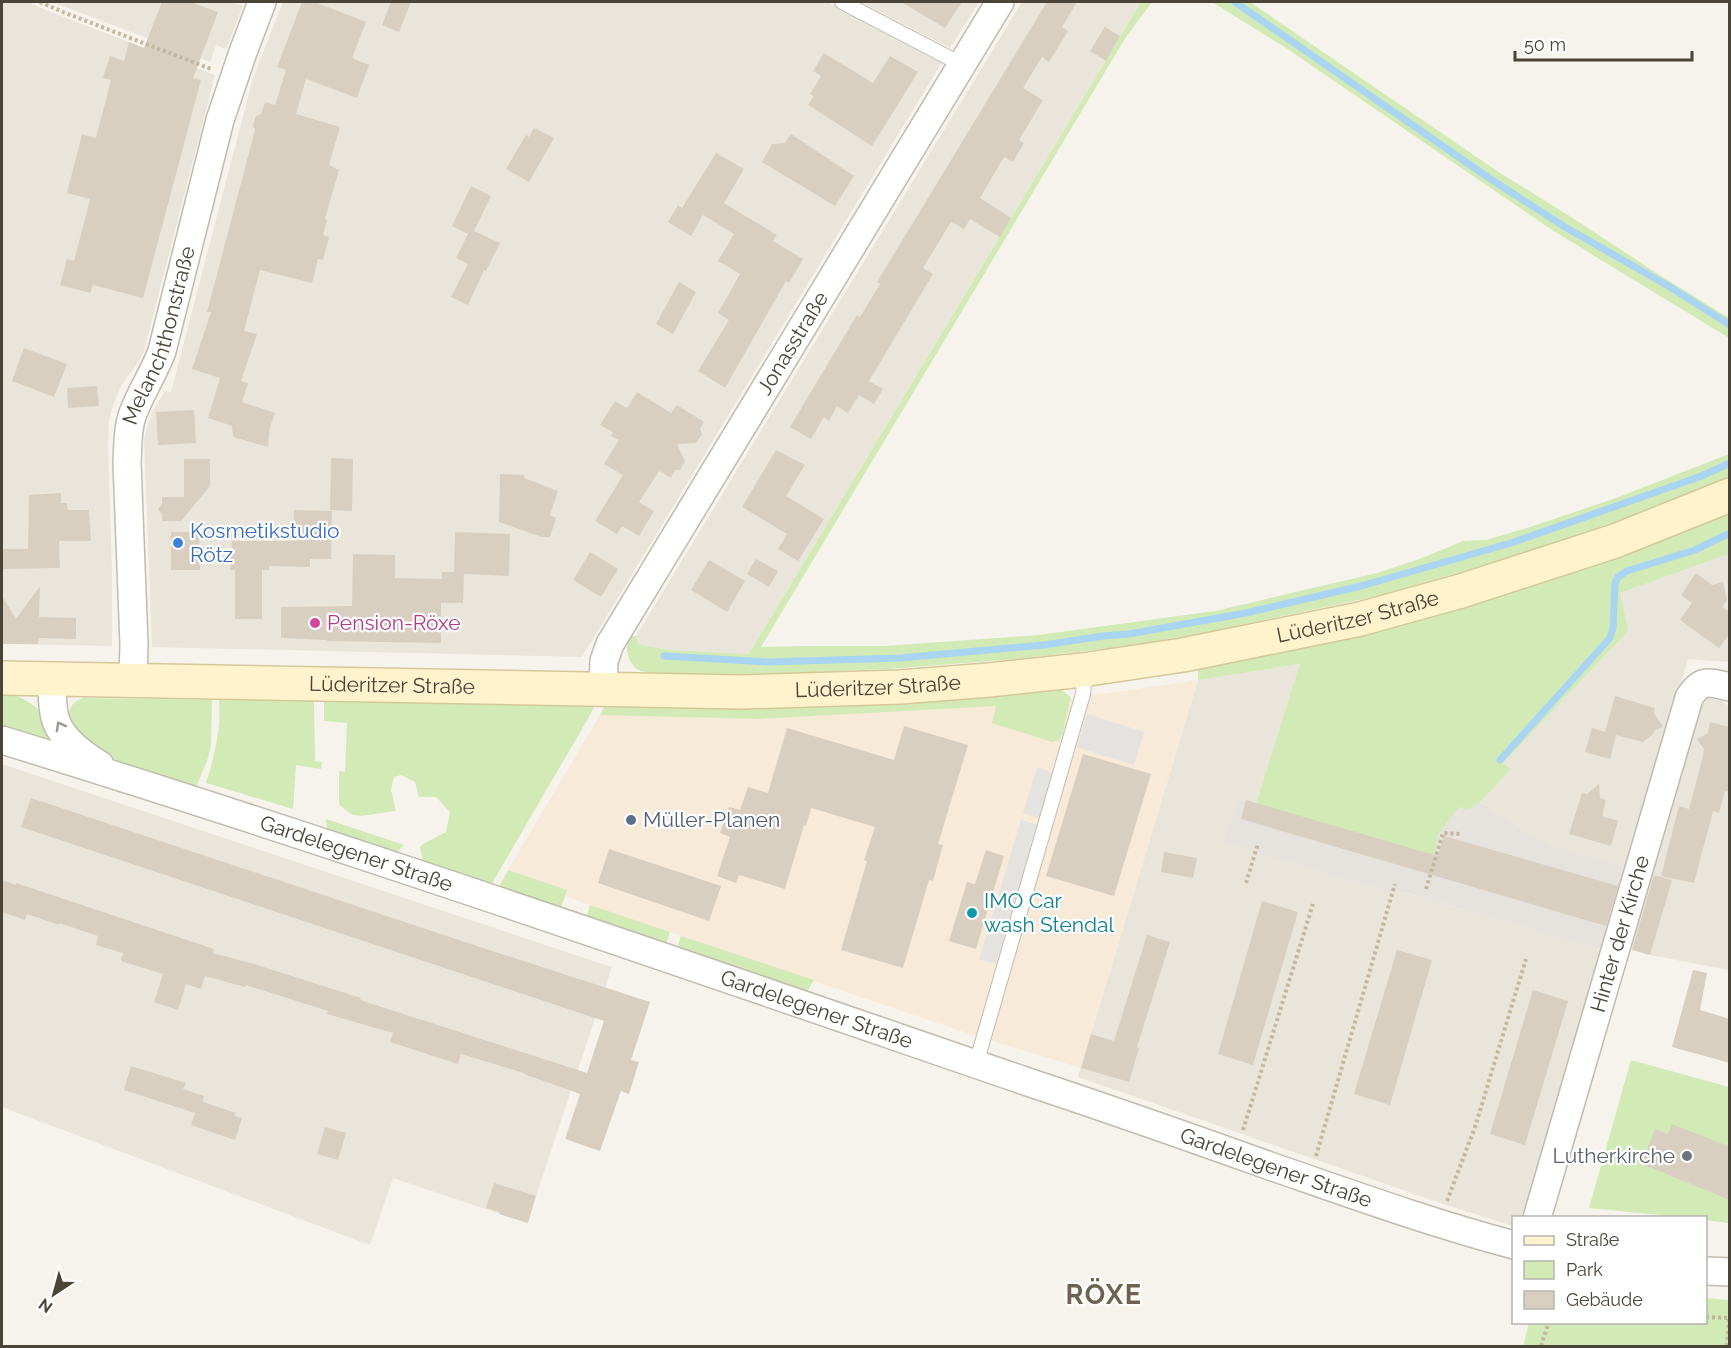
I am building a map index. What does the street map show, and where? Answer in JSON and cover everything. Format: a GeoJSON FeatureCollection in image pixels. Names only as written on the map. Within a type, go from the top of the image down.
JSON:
{"type":"FeatureCollection","features":[{"type":"Feature","properties":{"kind":"main road","name":"Lüderitzer Straße"},"geometry":{"type":"LineString","coordinates":[[2,678],[708,692],[823,691],[978,681],[1082,670],[1183,655],[1360,619],[1461,591],[1615,541],[1730,495]]}},
{"type":"Feature","properties":{"kind":"street","name":"Melanchthonstraße"},"geometry":{"type":"LineString","coordinates":[[133,681],[134,644],[127,463],[132,415],[162,351],[220,120],[262,2]]}},
{"type":"Feature","properties":{"kind":"street","name":"Jonasstraße"},"geometry":{"type":"LineString","coordinates":[[603,690],[604,661],[610,644],[1000,2]]}},
{"type":"Feature","properties":{"kind":"street","name":"Gardelegener Straße"},"geometry":{"type":"LineString","coordinates":[[52,680],[57,725],[75,747],[119,777]]}},
{"type":"Feature","properties":{"kind":"street","name":"Hinter der Kirche"},"geometry":{"type":"LineString","coordinates":[[1538,1216],[1689,698],[1696,687],[1708,682],[1730,687]]}},
{"type":"Feature","properties":{"kind":"street","name":"Gardelegener Straße"},"geometry":{"type":"LineString","coordinates":[[2,740],[484,896],[1438,1224],[1512,1244]]}},
{"type":"Feature","properties":{"kind":"street"},"geometry":{"type":"LineString","coordinates":[[1707,1271],[1730,1272]]}},
{"type":"Feature","properties":{"kind":"lane"},"geometry":{"type":"LineString","coordinates":[[842,2],[961,64]]}},
{"type":"Feature","properties":{"kind":"lane"},"geometry":{"type":"LineString","coordinates":[[976,1064],[1083,694],[1082,670]]}},
{"type":"Feature","properties":{"kind":"path"},"geometry":{"type":"LineString","coordinates":[[40,2],[234,78]]}},
{"type":"Feature","properties":{"kind":"path"},"geometry":{"type":"LineString","coordinates":[[1426,889],[1443,833],[1461,834]]}},
{"type":"Feature","properties":{"kind":"path"},"geometry":{"type":"LineString","coordinates":[[1246,883],[1258,844]]}},
{"type":"Feature","properties":{"kind":"path"},"geometry":{"type":"LineString","coordinates":[[1309,1179],[1395,884]]}},
{"type":"Feature","properties":{"kind":"path"},"geometry":{"type":"LineString","coordinates":[[1236,1154],[1313,904]]}},
{"type":"Feature","properties":{"kind":"path"},"geometry":{"type":"LineString","coordinates":[[1438,1224],[1475,1127],[1526,959]]}},
{"type":"Feature","properties":{"kind":"path"},"geometry":{"type":"LineString","coordinates":[[1707,1317],[1729,1318],[1727,1347]]}},
{"type":"Feature","properties":{"kind":"path"},"geometry":{"type":"LineString","coordinates":[[1541,1347],[1549,1324]]}},
{"type":"Feature","properties":{"kind":"shaded area"},"geometry":{"type":"Polygon","coordinates":[[[2,2],[28,2],[215,75],[144,351],[122,384],[109,421],[112,646],[2,644],[2,2]]]}},
{"type":"Feature","properties":{"kind":"shaded area"},"geometry":{"type":"Polygon","coordinates":[[[52,2],[231,2],[243,6],[226,49],[216,45],[210,62],[52,2]]]}},
{"type":"Feature","properties":{"kind":"shaded area"},"geometry":{"type":"Polygon","coordinates":[[[283,2],[827,2],[942,62],[582,657],[152,647],[144,439],[152,412],[165,391],[171,392],[253,78],[283,2]]]}},
{"type":"Feature","properties":{"kind":"shaded area"},"geometry":{"type":"Polygon","coordinates":[[[861,2],[979,2],[950,48],[861,2]]]}},
{"type":"Feature","properties":{"kind":"shaded area"},"geometry":{"type":"Polygon","coordinates":[[[1022,2],[1141,2],[749,654],[668,650],[638,644],[636,636],[1022,2]]]}},
{"type":"Feature","properties":{"kind":"shaded area"},"geometry":{"type":"Polygon","coordinates":[[[1729,554],[1729,662],[1688,659],[1629,867],[1550,845],[1480,802],[1510,770],[1503,763],[1628,628],[1620,593],[1729,554]]]}},
{"type":"Feature","properties":{"kind":"shaded area"},"geometry":{"type":"Polygon","coordinates":[[[1301,664],[1256,804],[1240,799],[1225,842],[1390,893],[1403,892],[1604,951],[1524,1216],[1512,1216],[1512,1226],[1440,1203],[1078,1077],[1198,680],[1301,664]]]}},
{"type":"Feature","properties":{"kind":"shaded area"},"geometry":{"type":"Polygon","coordinates":[[[1198,680],[1081,1068],[970,1034],[590,905],[566,896],[567,890],[508,870],[600,715],[759,719],[1055,701],[1198,680]]]}},
{"type":"Feature","properties":{"kind":"shaded area"},"geometry":{"type":"Polygon","coordinates":[[[1713,695],[1729,706],[1729,970],[1650,955],[1628,948],[1699,698],[1713,695]]]}},
{"type":"Feature","properties":{"kind":"shaded area"},"geometry":{"type":"Polygon","coordinates":[[[1087,714],[1144,732],[1134,765],[1077,747],[1087,714]]]}},
{"type":"Feature","properties":{"kind":"shaded area"},"geometry":{"type":"Polygon","coordinates":[[[2,764],[612,967],[527,1223],[393,1178],[370,1245],[2,1107],[2,764]]]}},
{"type":"Feature","properties":{"kind":"shaded area"},"geometry":{"type":"Polygon","coordinates":[[[1037,767],[1054,773],[1040,818],[1023,813],[1037,767]]]}},
{"type":"Feature","properties":{"kind":"shaded area"},"geometry":{"type":"Polygon","coordinates":[[[1240,799],[1433,855],[1438,834],[1460,807],[1467,810],[1480,802],[1550,845],[1629,867],[1604,951],[1404,892],[1390,893],[1224,842],[1240,799]]]}},
{"type":"Feature","properties":{"kind":"shaded area"},"geometry":{"type":"Polygon","coordinates":[[[1021,820],[1038,825],[996,964],[979,959],[1021,820]]]}},
{"type":"Feature","properties":{"kind":"green space"},"geometry":{"type":"Polygon","coordinates":[[[1141,2],[1152,2],[1126,37],[761,647],[884,646],[1039,635],[1215,611],[1377,573],[1463,541],[1486,540],[1530,527],[1616,498],[1729,454],[1729,477],[1698,492],[1502,560],[1387,594],[1198,634],[1126,646],[1017,659],[887,669],[660,675],[635,668],[629,659],[628,635],[636,636],[638,644],[668,650],[749,654],[1141,2]]]}},
{"type":"Feature","properties":{"kind":"green space"},"geometry":{"type":"Polygon","coordinates":[[[1212,2],[1250,2],[1500,173],[1729,318],[1729,338],[1552,230],[1286,48],[1212,2]]]}},
{"type":"Feature","properties":{"kind":"green space"},"geometry":{"type":"Polygon","coordinates":[[[1729,513],[1729,554],[1620,593],[1628,628],[1625,634],[1503,763],[1511,769],[1480,802],[1467,810],[1460,807],[1438,834],[1434,855],[1256,804],[1300,664],[1198,680],[1198,664],[1597,563],[1729,513]]]}},
{"type":"Feature","properties":{"kind":"green space"},"geometry":{"type":"Polygon","coordinates":[[[1060,685],[1071,697],[1063,732],[1059,740],[1052,742],[992,723],[996,706],[759,719],[600,715],[605,705],[1060,685]]]}},
{"type":"Feature","properties":{"kind":"green space"},"geometry":{"type":"Polygon","coordinates":[[[2,694],[22,698],[37,708],[54,732],[54,745],[2,730],[2,694]]]}},
{"type":"Feature","properties":{"kind":"green space"},"geometry":{"type":"Polygon","coordinates":[[[83,698],[212,700],[211,746],[196,787],[125,764],[94,746],[68,718],[72,705],[83,698]]]}},
{"type":"Feature","properties":{"kind":"green space"},"geometry":{"type":"Polygon","coordinates":[[[219,700],[314,700],[315,761],[322,762],[321,769],[296,765],[293,809],[206,783],[217,742],[219,700]]]}},
{"type":"Feature","properties":{"kind":"green space"},"geometry":{"type":"Polygon","coordinates":[[[324,700],[596,703],[491,885],[423,861],[420,847],[446,832],[450,812],[436,797],[419,797],[415,782],[401,775],[394,777],[391,790],[396,811],[360,816],[351,814],[339,805],[339,771],[345,772],[347,723],[324,721],[324,700]]]}},
{"type":"Feature","properties":{"kind":"green space"},"geometry":{"type":"Polygon","coordinates":[[[326,819],[404,845],[396,853],[327,830],[326,819]]]}},
{"type":"Feature","properties":{"kind":"green space"},"geometry":{"type":"Polygon","coordinates":[[[508,870],[567,890],[561,908],[499,887],[508,870]]]}},
{"type":"Feature","properties":{"kind":"green space"},"geometry":{"type":"Polygon","coordinates":[[[590,905],[670,932],[666,944],[587,916],[590,905]]]}},
{"type":"Feature","properties":{"kind":"green space"},"geometry":{"type":"Polygon","coordinates":[[[681,936],[814,980],[805,992],[677,948],[681,936]]]}},
{"type":"Feature","properties":{"kind":"green space"},"geometry":{"type":"Polygon","coordinates":[[[1631,1060],[1729,1087],[1729,1223],[1707,1220],[1707,1216],[1670,1216],[1589,1208],[1631,1060]]]}},
{"type":"Feature","properties":{"kind":"green space"},"geometry":{"type":"Polygon","coordinates":[[[1707,1298],[1729,1300],[1729,1346],[1523,1346],[1529,1324],[1707,1324],[1707,1298]]]}},
{"type":"Feature","properties":{"kind":"building"},"geometry":{"type":"Polygon","coordinates":[[[162,2],[190,2],[218,12],[193,78],[201,80],[143,298],[93,285],[90,293],[60,285],[67,259],[74,261],[90,199],[67,193],[82,134],[96,138],[111,80],[103,78],[110,56],[124,61],[129,42],[144,48],[162,2]]]}},
{"type":"Feature","properties":{"kind":"building"},"geometry":{"type":"Polygon","coordinates":[[[302,2],[315,2],[366,22],[352,58],[369,65],[357,98],[306,79],[296,114],[340,127],[329,165],[339,170],[325,219],[327,220],[323,235],[329,237],[323,260],[318,259],[312,283],[260,270],[244,331],[257,334],[241,381],[248,383],[242,402],[275,413],[270,427],[268,447],[233,437],[232,426],[208,418],[220,378],[192,369],[211,312],[207,312],[255,130],[253,125],[256,116],[261,114],[265,102],[275,105],[286,70],[277,67],[302,2]]]}},
{"type":"Feature","properties":{"kind":"building"},"geometry":{"type":"Polygon","coordinates":[[[391,2],[411,2],[399,32],[382,25],[391,2]]]}},
{"type":"Feature","properties":{"kind":"building"},"geometry":{"type":"Polygon","coordinates":[[[901,2],[962,2],[945,28],[901,2]]]}},
{"type":"Feature","properties":{"kind":"building"},"geometry":{"type":"Polygon","coordinates":[[[1047,2],[1077,2],[1062,27],[1068,31],[1049,62],[1042,57],[1023,88],[1043,100],[1019,140],[1024,143],[1013,162],[1004,157],[980,198],[1011,218],[1000,237],[970,219],[964,229],[951,222],[923,268],[933,274],[869,381],[883,389],[874,404],[859,395],[848,413],[837,406],[829,421],[824,417],[811,439],[790,427],[857,315],[860,317],[880,284],[877,282],[1047,2]]]}},
{"type":"Feature","properties":{"kind":"building"},"geometry":{"type":"Polygon","coordinates":[[[1105,27],[1120,36],[1106,61],[1090,51],[1105,27]]]}},
{"type":"Feature","properties":{"kind":"building"},"geometry":{"type":"Polygon","coordinates":[[[824,53],[873,83],[890,56],[918,72],[872,146],[808,105],[814,96],[810,94],[821,76],[813,71],[824,53]]]}},
{"type":"Feature","properties":{"kind":"building"},"geometry":{"type":"Polygon","coordinates":[[[534,128],[554,138],[529,182],[506,169],[526,135],[529,137],[534,128]]]}},
{"type":"Feature","properties":{"kind":"building"},"geometry":{"type":"Polygon","coordinates":[[[791,134],[854,176],[835,206],[762,162],[772,144],[785,143],[791,134]]]}},
{"type":"Feature","properties":{"kind":"building"},"geometry":{"type":"Polygon","coordinates":[[[716,153],[744,169],[724,203],[777,235],[773,241],[803,259],[789,283],[786,281],[725,388],[698,371],[729,320],[718,313],[740,274],[718,261],[734,234],[703,215],[691,236],[668,222],[678,205],[682,208],[716,153]]]}},
{"type":"Feature","properties":{"kind":"building"},"geometry":{"type":"Polygon","coordinates":[[[471,186],[491,196],[474,231],[500,243],[486,271],[484,270],[468,305],[451,297],[468,264],[456,258],[468,234],[452,226],[471,186]]]}},
{"type":"Feature","properties":{"kind":"building"},"geometry":{"type":"Polygon","coordinates":[[[679,282],[696,292],[673,334],[656,324],[679,282]]]}},
{"type":"Feature","properties":{"kind":"building"},"geometry":{"type":"Polygon","coordinates":[[[24,348],[67,364],[54,397],[12,381],[24,348]]]}},
{"type":"Feature","properties":{"kind":"building"},"geometry":{"type":"Polygon","coordinates":[[[97,386],[99,406],[68,408],[67,388],[97,386]]]}},
{"type":"Feature","properties":{"kind":"building"},"geometry":{"type":"Polygon","coordinates":[[[637,392],[671,413],[677,405],[704,422],[700,429],[702,434],[696,443],[677,444],[685,461],[680,470],[675,470],[671,478],[659,471],[639,502],[654,511],[639,536],[622,526],[617,534],[595,521],[623,475],[604,464],[619,440],[611,436],[613,432],[600,425],[615,401],[627,408],[637,392]]]}},
{"type":"Feature","properties":{"kind":"building"},"geometry":{"type":"Polygon","coordinates":[[[194,410],[196,443],[158,445],[156,412],[194,410]]]}},
{"type":"Feature","properties":{"kind":"building"},"geometry":{"type":"Polygon","coordinates":[[[776,450],[805,465],[786,496],[824,519],[798,561],[778,549],[787,534],[742,507],[776,450]]]}},
{"type":"Feature","properties":{"kind":"building"},"geometry":{"type":"Polygon","coordinates":[[[331,458],[353,459],[352,511],[330,510],[331,458]]]}},
{"type":"Feature","properties":{"kind":"building"},"geometry":{"type":"Polygon","coordinates":[[[184,459],[210,459],[210,486],[181,521],[162,521],[162,514],[158,509],[162,503],[162,497],[184,497],[184,459]]]}},
{"type":"Feature","properties":{"kind":"building"},"geometry":{"type":"Polygon","coordinates":[[[500,474],[524,475],[524,478],[558,491],[550,515],[556,518],[550,537],[542,537],[499,522],[500,474]]]}},
{"type":"Feature","properties":{"kind":"building"},"geometry":{"type":"Polygon","coordinates":[[[61,493],[61,503],[67,503],[68,510],[89,510],[91,541],[59,541],[60,568],[2,569],[2,549],[28,549],[29,495],[61,493]]]}},
{"type":"Feature","properties":{"kind":"building"},"geometry":{"type":"Polygon","coordinates":[[[294,510],[332,511],[331,559],[310,559],[310,567],[269,566],[269,570],[262,570],[262,619],[235,619],[235,570],[230,570],[232,541],[293,541],[294,510]]]}},
{"type":"Feature","properties":{"kind":"building"},"geometry":{"type":"Polygon","coordinates":[[[171,532],[199,532],[200,570],[171,570],[171,532]]]}},
{"type":"Feature","properties":{"kind":"building"},"geometry":{"type":"Polygon","coordinates":[[[455,532],[510,534],[509,576],[464,574],[463,603],[441,603],[441,643],[281,638],[281,607],[352,606],[353,554],[395,555],[395,578],[442,579],[442,572],[454,572],[455,532]]]}},
{"type":"Feature","properties":{"kind":"building"},"geometry":{"type":"Polygon","coordinates":[[[590,552],[618,569],[601,597],[573,580],[590,552]]]}},
{"type":"Feature","properties":{"kind":"building"},"geometry":{"type":"Polygon","coordinates":[[[756,559],[778,571],[769,587],[747,574],[756,559]]]}},
{"type":"Feature","properties":{"kind":"building"},"geometry":{"type":"Polygon","coordinates":[[[709,560],[745,581],[727,612],[691,590],[709,560]]]}},
{"type":"Feature","properties":{"kind":"building"},"geometry":{"type":"Polygon","coordinates":[[[1696,573],[1712,585],[1723,582],[1727,600],[1722,607],[1730,612],[1730,633],[1719,648],[1680,620],[1692,603],[1681,595],[1696,573]]]}},
{"type":"Feature","properties":{"kind":"building"},"geometry":{"type":"Polygon","coordinates":[[[40,586],[39,617],[76,618],[76,639],[39,638],[38,644],[2,644],[2,596],[16,619],[40,586]]]}},
{"type":"Feature","properties":{"kind":"building"},"geometry":{"type":"Polygon","coordinates":[[[1615,696],[1655,708],[1654,713],[1663,727],[1655,730],[1643,742],[1616,735],[1610,759],[1585,752],[1592,728],[1605,732],[1615,696]]]}},
{"type":"Feature","properties":{"kind":"building"},"geometry":{"type":"Polygon","coordinates":[[[1710,722],[1730,727],[1730,792],[1725,791],[1719,813],[1713,811],[1694,883],[1661,876],[1679,806],[1689,809],[1702,760],[1704,749],[1697,739],[1708,733],[1710,722]]]}},
{"type":"Feature","properties":{"kind":"building"},"geometry":{"type":"Polygon","coordinates":[[[904,726],[968,745],[938,844],[943,845],[933,881],[929,880],[903,968],[841,950],[867,861],[864,860],[875,827],[811,808],[785,889],[739,875],[736,883],[717,876],[730,837],[720,833],[729,807],[740,810],[748,787],[768,793],[787,728],[894,760],[904,726]]]}},
{"type":"Feature","properties":{"kind":"building"},"geometry":{"type":"Polygon","coordinates":[[[1083,754],[1151,774],[1114,896],[1046,876],[1083,754]]]}},
{"type":"Feature","properties":{"kind":"building"},"geometry":{"type":"Polygon","coordinates":[[[1599,784],[1600,798],[1606,800],[1602,816],[1618,821],[1611,846],[1569,834],[1582,793],[1587,794],[1599,784]]]}},
{"type":"Feature","properties":{"kind":"building"},"geometry":{"type":"Polygon","coordinates":[[[31,798],[650,1002],[631,1060],[639,1062],[629,1094],[621,1091],[600,1151],[565,1139],[580,1094],[524,1073],[461,1054],[458,1064],[390,1042],[393,1033],[327,1014],[328,1011],[246,985],[245,987],[205,976],[201,989],[186,984],[178,1010],[154,1002],[163,974],[121,961],[123,953],[96,945],[98,936],[27,914],[25,920],[2,912],[2,880],[214,949],[213,953],[361,998],[360,1000],[587,1073],[604,1021],[21,827],[31,798]]]}},
{"type":"Feature","properties":{"kind":"building"},"geometry":{"type":"Polygon","coordinates":[[[1246,800],[1438,856],[1444,836],[1618,886],[1606,926],[1241,819],[1246,800]]]}},
{"type":"Feature","properties":{"kind":"building"},"geometry":{"type":"Polygon","coordinates":[[[609,849],[721,886],[709,921],[598,883],[609,849]]]}},
{"type":"Feature","properties":{"kind":"building","name":"IMO Car wash Stendal"},"geometry":{"type":"Polygon","coordinates":[[[986,850],[1004,856],[976,949],[949,941],[967,882],[975,884],[986,850]]]}},
{"type":"Feature","properties":{"kind":"building"},"geometry":{"type":"Polygon","coordinates":[[[1164,852],[1197,858],[1193,878],[1161,872],[1164,852]]]}},
{"type":"Feature","properties":{"kind":"building"},"geometry":{"type":"Polygon","coordinates":[[[1654,875],[1672,880],[1650,955],[1632,950],[1654,875]]]}},
{"type":"Feature","properties":{"kind":"building"},"geometry":{"type":"Polygon","coordinates":[[[1262,901],[1298,912],[1253,1065],[1218,1054],[1262,901]]]}},
{"type":"Feature","properties":{"kind":"building"},"geometry":{"type":"Polygon","coordinates":[[[1147,935],[1170,942],[1137,1047],[1139,1048],[1129,1082],[1081,1068],[1091,1034],[1114,1041],[1147,935]]]}},
{"type":"Feature","properties":{"kind":"building"},"geometry":{"type":"Polygon","coordinates":[[[1397,950],[1432,960],[1390,1105],[1354,1094],[1397,950]]]}},
{"type":"Feature","properties":{"kind":"building"},"geometry":{"type":"Polygon","coordinates":[[[1693,970],[1707,973],[1700,1010],[1730,1019],[1730,1063],[1672,1047],[1693,970]]]}},
{"type":"Feature","properties":{"kind":"building"},"geometry":{"type":"Polygon","coordinates":[[[1533,990],[1568,1001],[1525,1145],[1490,1134],[1533,990]]]}},
{"type":"Feature","properties":{"kind":"building"},"geometry":{"type":"Polygon","coordinates":[[[131,1066],[186,1083],[183,1089],[204,1096],[203,1102],[236,1113],[234,1116],[242,1118],[235,1140],[191,1125],[195,1113],[124,1090],[131,1066]]]}},
{"type":"Feature","properties":{"kind":"building","name":"Lutherkirche"},"geometry":{"type":"Polygon","coordinates":[[[1672,1124],[1730,1147],[1730,1200],[1642,1164],[1655,1129],[1668,1134],[1672,1124]]]}},
{"type":"Feature","properties":{"kind":"building"},"geometry":{"type":"Polygon","coordinates":[[[325,1127],[346,1133],[338,1160],[317,1154],[325,1127]]]}},
{"type":"Feature","properties":{"kind":"building"},"geometry":{"type":"Polygon","coordinates":[[[494,1183],[536,1196],[528,1223],[486,1208],[494,1183]]]}},
{"type":"Feature","properties":{"kind":"waterway"},"geometry":{"type":"LineString","coordinates":[[1235,2],[1489,178],[1565,227],[1670,287],[1730,325]]}},
{"type":"Feature","properties":{"kind":"waterway"},"geometry":{"type":"LineString","coordinates":[[664,656],[768,662],[900,658],[1044,645],[1129,634],[1246,613],[1361,586],[1511,543],[1699,477],[1730,463]]}},
{"type":"Feature","properties":{"kind":"waterway"},"geometry":{"type":"LineString","coordinates":[[1500,760],[1610,638],[1613,628],[1615,583],[1618,577],[1627,571],[1695,550],[1730,533]]}},
{"type":"Feature","properties":{"kind":"place","name":"Kosmetikstudio Rötz"},"geometry":{"type":"Point","coordinates":[178,543]}},
{"type":"Feature","properties":{"kind":"place","name":"Pension-Röxe"},"geometry":{"type":"Point","coordinates":[315,623]}},
{"type":"Feature","properties":{"kind":"place","name":"Müller-Planen"},"geometry":{"type":"Point","coordinates":[631,820]}},
{"type":"Feature","properties":{"kind":"place","name":"IMO Car wash Stendal"},"geometry":{"type":"Point","coordinates":[972,913]}},
{"type":"Feature","properties":{"kind":"place","name":"Lutherkirche"},"geometry":{"type":"Point","coordinates":[1687,1156]}},
{"type":"Feature","properties":{"kind":"district","name":"RÖXE"},"geometry":{"type":"Point","coordinates":[1104,1295]}}]}
